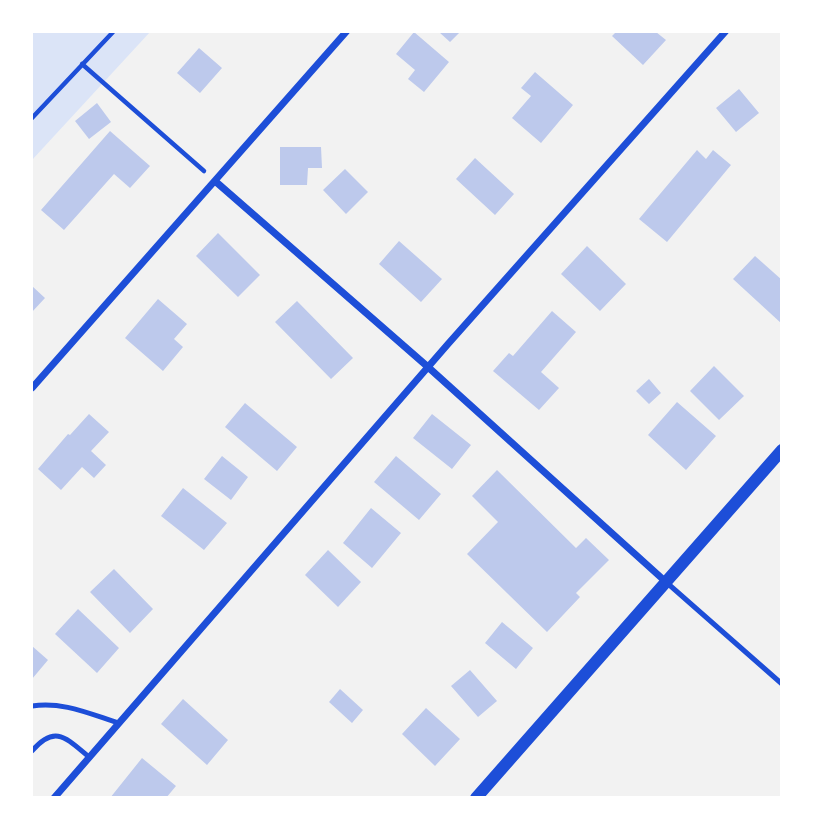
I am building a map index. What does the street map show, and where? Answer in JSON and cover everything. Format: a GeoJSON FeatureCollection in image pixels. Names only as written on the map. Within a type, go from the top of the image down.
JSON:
{"type":"FeatureCollection","features":[{"type":"Feature","properties":{"kind":"street"},"geometry":{"type":"LineString","coordinates":[[32,388],[346,32]]}},
{"type":"Feature","properties":{"kind":"street"},"geometry":{"type":"LineString","coordinates":[[54,797],[725,32]]}},
{"type":"Feature","properties":{"kind":"street"},"geometry":{"type":"LineString","coordinates":[[215,181],[666,582]]}},
{"type":"Feature","properties":{"kind":"street"},"geometry":{"type":"LineString","coordinates":[[476,797],[782,450]]}},
{"type":"Feature","properties":{"kind":"lane"},"geometry":{"type":"LineString","coordinates":[[666,582],[782,684]]}},
{"type":"Feature","properties":{"kind":"lane"},"geometry":{"type":"LineString","coordinates":[[32,706],[45,703],[69,707],[119,723]]}},
{"type":"Feature","properties":{"kind":"lane"},"geometry":{"type":"LineString","coordinates":[[32,751],[41,741],[53,735],[65,737],[89,757]]}},
{"type":"Feature","properties":{"kind":"path"},"geometry":{"type":"LineString","coordinates":[[32,118],[113,32]]}},
{"type":"Feature","properties":{"kind":"path"},"geometry":{"type":"LineString","coordinates":[[82,64],[215,181]]}},
{"type":"Feature","properties":{"kind":"shaded area"},"geometry":{"type":"Polygon","coordinates":[[[32,32],[150,32],[32,160],[32,32]]]}},
{"type":"Feature","properties":{"kind":"building"},"geometry":{"type":"Polygon","coordinates":[[[414,32],[449,62],[424,92],[408,79],[415,70],[396,54],[414,32]]]}},
{"type":"Feature","properties":{"kind":"building"},"geometry":{"type":"Polygon","coordinates":[[[439,32],[460,32],[450,42],[439,32]]]}},
{"type":"Feature","properties":{"kind":"building"},"geometry":{"type":"Polygon","coordinates":[[[616,32],[656,32],[666,40],[643,65],[612,36],[616,32]]]}},
{"type":"Feature","properties":{"kind":"building"},"geometry":{"type":"Polygon","coordinates":[[[199,48],[222,68],[200,93],[177,73],[199,48]]]}},
{"type":"Feature","properties":{"kind":"building"},"geometry":{"type":"Polygon","coordinates":[[[535,72],[573,105],[541,143],[512,118],[531,96],[521,88],[535,72]]]}},
{"type":"Feature","properties":{"kind":"building"},"geometry":{"type":"Polygon","coordinates":[[[739,89],[759,113],[736,132],[716,108],[739,89]]]}},
{"type":"Feature","properties":{"kind":"building"},"geometry":{"type":"Polygon","coordinates":[[[97,103],[111,122],[89,139],[75,121],[97,103]]]}},
{"type":"Feature","properties":{"kind":"building"},"geometry":{"type":"Polygon","coordinates":[[[110,131],[150,166],[130,188],[114,174],[64,230],[41,210],[110,131]]]}},
{"type":"Feature","properties":{"kind":"building"},"geometry":{"type":"Polygon","coordinates":[[[280,147],[321,147],[322,168],[308,168],[307,185],[280,185],[280,147]]]}},
{"type":"Feature","properties":{"kind":"building"},"geometry":{"type":"Polygon","coordinates":[[[697,150],[706,159],[713,150],[731,165],[667,242],[639,219],[697,150]]]}},
{"type":"Feature","properties":{"kind":"building"},"geometry":{"type":"Polygon","coordinates":[[[475,158],[514,194],[495,215],[456,179],[475,158]]]}},
{"type":"Feature","properties":{"kind":"building"},"geometry":{"type":"Polygon","coordinates":[[[345,169],[368,192],[346,214],[323,190],[345,169]]]}},
{"type":"Feature","properties":{"kind":"building"},"geometry":{"type":"Polygon","coordinates":[[[218,233],[260,275],[238,297],[196,256],[218,233]]]}},
{"type":"Feature","properties":{"kind":"building"},"geometry":{"type":"Polygon","coordinates":[[[399,241],[442,279],[421,302],[379,264],[399,241]]]}},
{"type":"Feature","properties":{"kind":"building"},"geometry":{"type":"Polygon","coordinates":[[[587,246],[626,284],[600,311],[561,274],[587,246]]]}},
{"type":"Feature","properties":{"kind":"building"},"geometry":{"type":"Polygon","coordinates":[[[755,256],[782,280],[782,324],[733,279],[755,256]]]}},
{"type":"Feature","properties":{"kind":"building"},"geometry":{"type":"Polygon","coordinates":[[[32,286],[45,298],[32,312],[32,286]]]}},
{"type":"Feature","properties":{"kind":"building"},"geometry":{"type":"Polygon","coordinates":[[[158,299],[187,324],[174,339],[183,347],[163,371],[125,338],[158,299]]]}},
{"type":"Feature","properties":{"kind":"building"},"geometry":{"type":"Polygon","coordinates":[[[297,301],[353,358],[331,379],[275,322],[297,301]]]}},
{"type":"Feature","properties":{"kind":"building"},"geometry":{"type":"Polygon","coordinates":[[[552,311],[576,332],[541,372],[559,388],[539,410],[493,371],[509,353],[513,356],[552,311]]]}},
{"type":"Feature","properties":{"kind":"building"},"geometry":{"type":"Polygon","coordinates":[[[714,366],[744,396],[719,420],[690,391],[714,366]]]}},
{"type":"Feature","properties":{"kind":"building"},"geometry":{"type":"Polygon","coordinates":[[[649,379],[661,393],[649,404],[636,391],[649,379]]]}},
{"type":"Feature","properties":{"kind":"building"},"geometry":{"type":"Polygon","coordinates":[[[677,402],[716,436],[686,470],[648,435],[677,402]]]}},
{"type":"Feature","properties":{"kind":"building"},"geometry":{"type":"Polygon","coordinates":[[[245,403],[297,447],[277,471],[225,427],[245,403]]]}},
{"type":"Feature","properties":{"kind":"building"},"geometry":{"type":"Polygon","coordinates":[[[89,414],[109,432],[91,451],[106,465],[94,478],[82,467],[61,490],[38,469],[89,414]]]}},
{"type":"Feature","properties":{"kind":"building"},"geometry":{"type":"Polygon","coordinates":[[[432,414],[471,445],[452,469],[413,438],[432,414]]]}},
{"type":"Feature","properties":{"kind":"building"},"geometry":{"type":"Polygon","coordinates":[[[222,456],[248,477],[231,500],[204,479],[222,456]]]}},
{"type":"Feature","properties":{"kind":"building"},"geometry":{"type":"Polygon","coordinates":[[[396,456],[441,494],[419,520],[374,482],[396,456]]]}},
{"type":"Feature","properties":{"kind":"building"},"geometry":{"type":"Polygon","coordinates":[[[497,470],[576,548],[586,538],[609,560],[576,593],[580,597],[547,632],[467,554],[498,522],[472,496],[497,470]]]}},
{"type":"Feature","properties":{"kind":"building"},"geometry":{"type":"Polygon","coordinates":[[[183,488],[227,523],[204,550],[161,516],[183,488]]]}},
{"type":"Feature","properties":{"kind":"building"},"geometry":{"type":"Polygon","coordinates":[[[371,508],[401,533],[372,568],[343,543],[371,508]]]}},
{"type":"Feature","properties":{"kind":"building"},"geometry":{"type":"Polygon","coordinates":[[[328,550],[361,582],[338,607],[305,575],[328,550]]]}},
{"type":"Feature","properties":{"kind":"building"},"geometry":{"type":"Polygon","coordinates":[[[114,569],[153,609],[130,633],[90,592],[114,569]]]}},
{"type":"Feature","properties":{"kind":"building"},"geometry":{"type":"Polygon","coordinates":[[[78,609],[119,648],[97,673],[55,634],[78,609]]]}},
{"type":"Feature","properties":{"kind":"building"},"geometry":{"type":"Polygon","coordinates":[[[502,622],[533,648],[516,669],[485,643],[502,622]]]}},
{"type":"Feature","properties":{"kind":"building"},"geometry":{"type":"Polygon","coordinates":[[[32,646],[48,660],[32,679],[32,646]]]}},
{"type":"Feature","properties":{"kind":"building"},"geometry":{"type":"Polygon","coordinates":[[[470,670],[497,701],[478,717],[451,686],[470,670]]]}},
{"type":"Feature","properties":{"kind":"building"},"geometry":{"type":"Polygon","coordinates":[[[340,689],[363,710],[352,723],[329,702],[340,689]]]}},
{"type":"Feature","properties":{"kind":"building"},"geometry":{"type":"Polygon","coordinates":[[[183,699],[228,740],[207,765],[161,724],[183,699]]]}},
{"type":"Feature","properties":{"kind":"building"},"geometry":{"type":"Polygon","coordinates":[[[426,708],[460,739],[435,766],[402,734],[426,708]]]}},
{"type":"Feature","properties":{"kind":"building"},"geometry":{"type":"Polygon","coordinates":[[[142,758],[176,786],[166,798],[110,798],[142,758]]]}}]}
